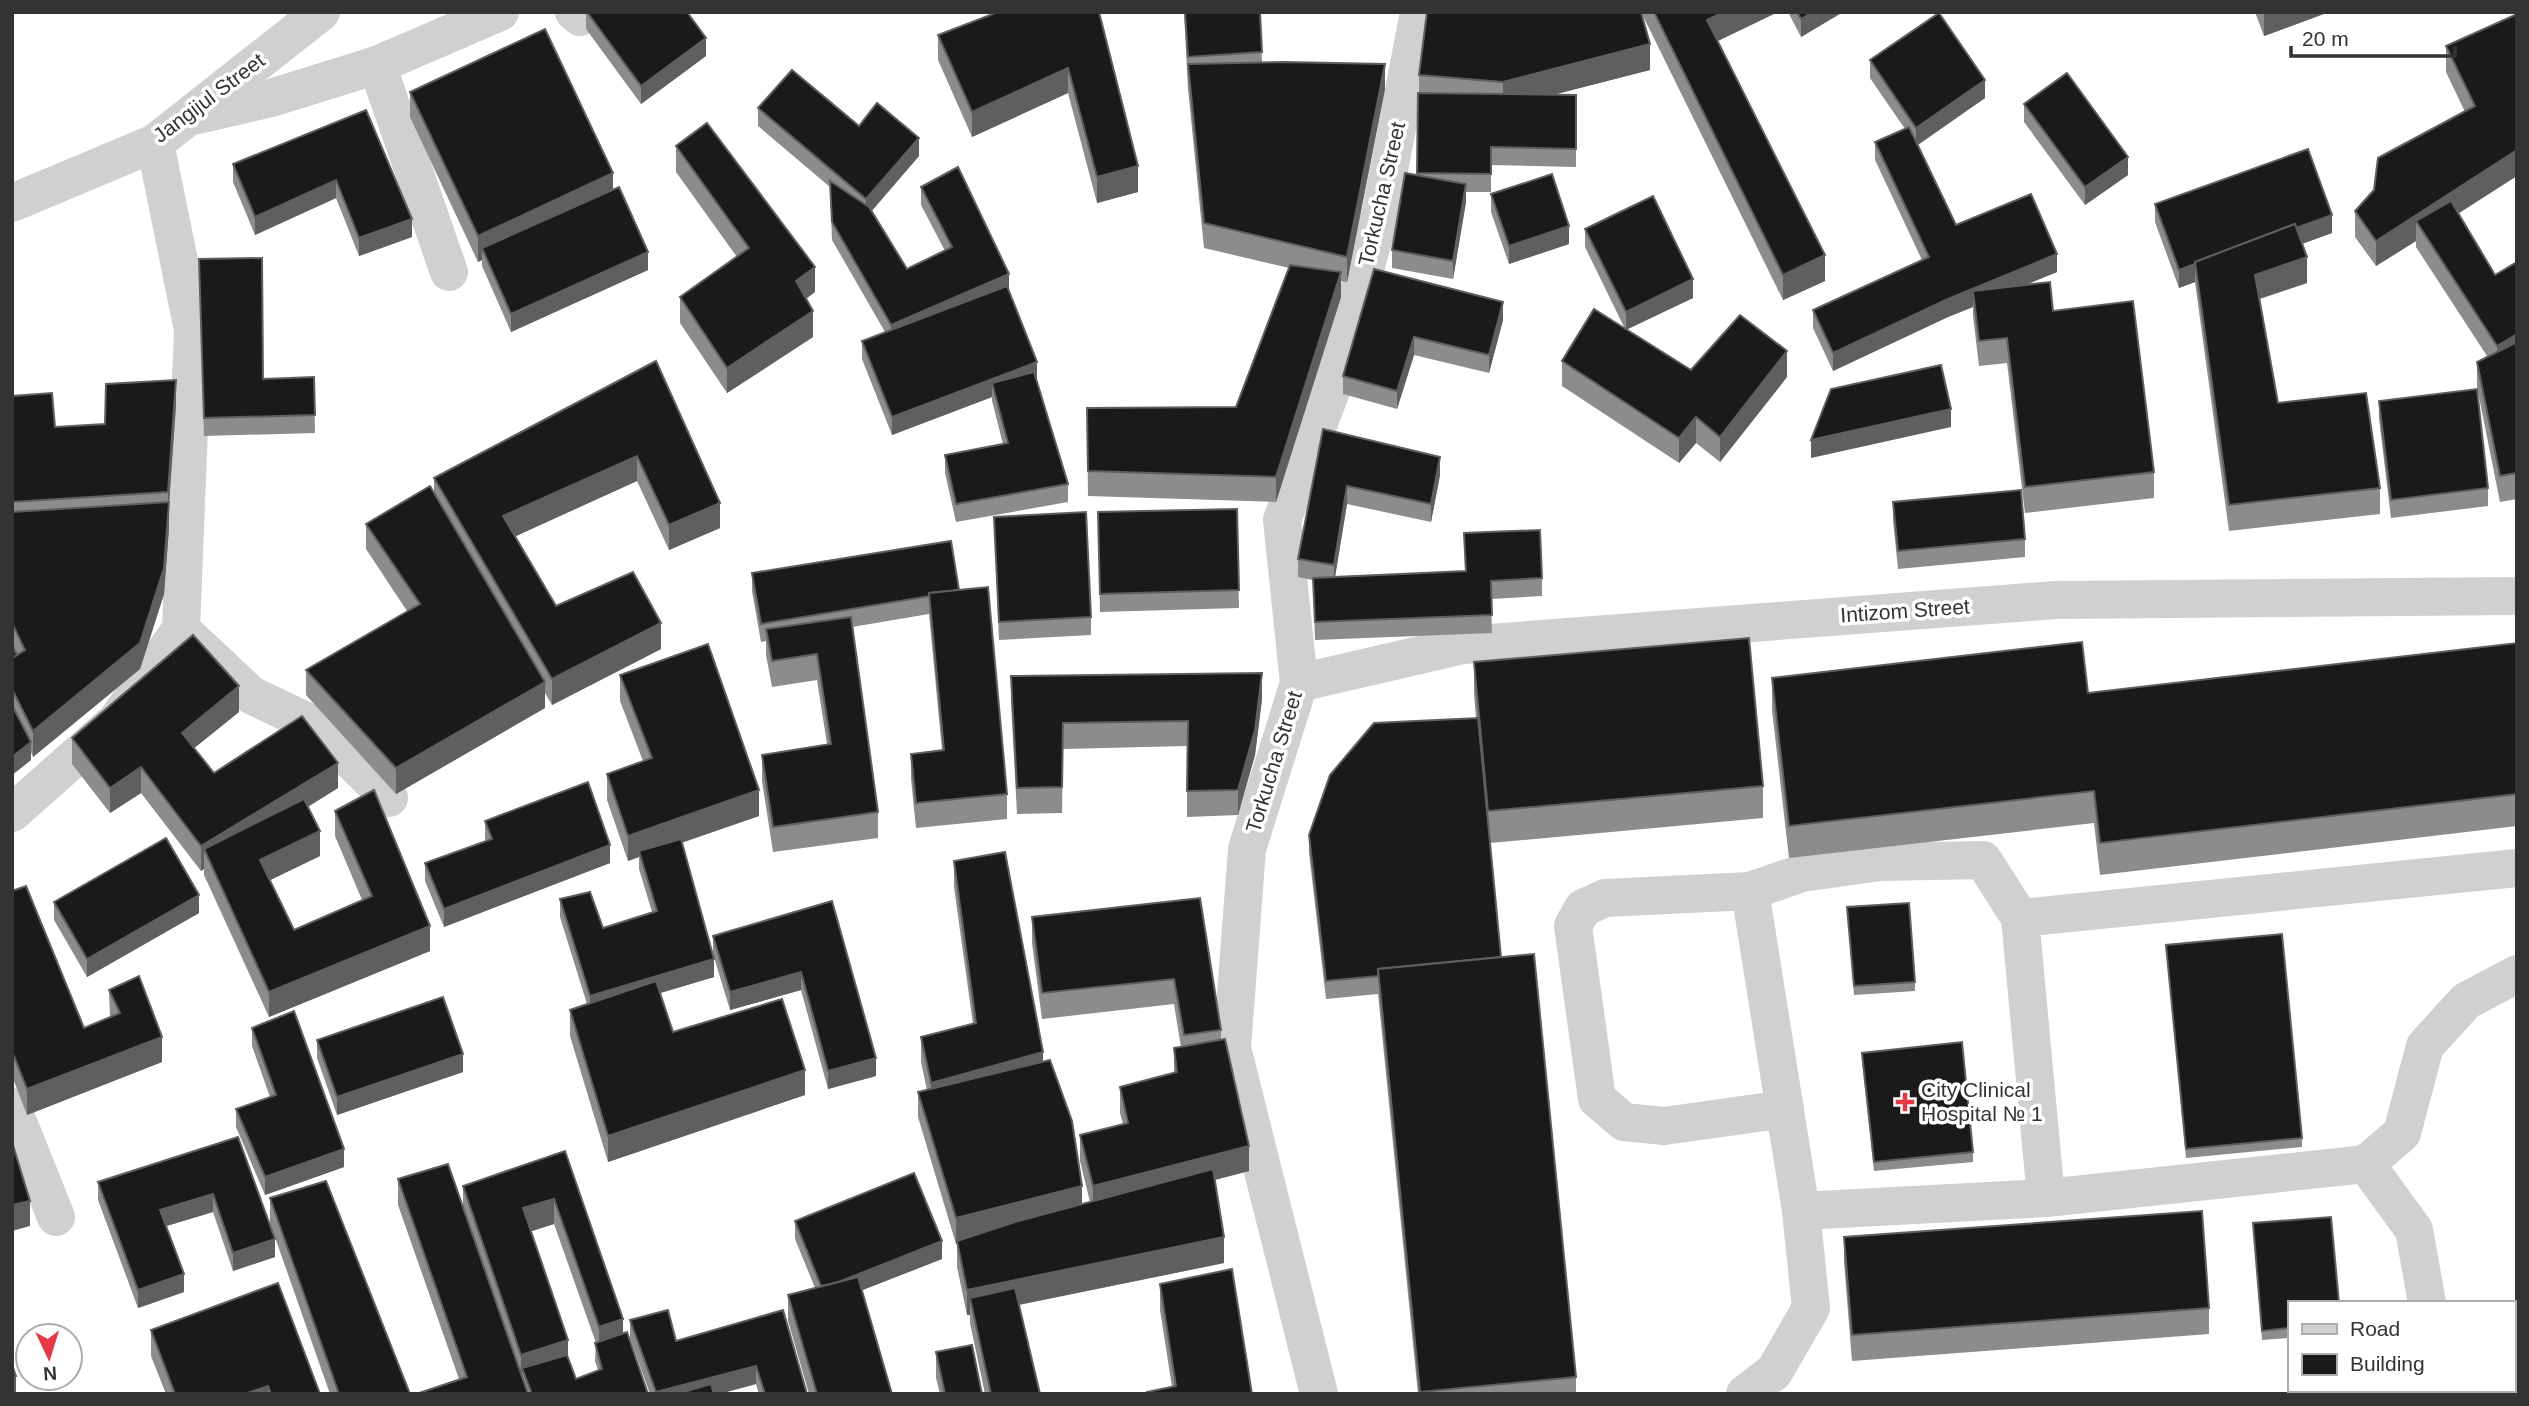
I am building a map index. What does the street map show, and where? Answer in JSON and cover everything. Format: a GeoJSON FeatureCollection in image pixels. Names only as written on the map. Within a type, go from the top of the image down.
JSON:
{"type":"FeatureCollection","features":[{"type":"Feature","properties":{"kind":"street","name":"Jangijul Street"},"geometry":{"type":"LineString","coordinates":[[12,202],[155,142],[321,12]]}},
{"type":"Feature","properties":{"kind":"street"},"geometry":{"type":"LineString","coordinates":[[185,118],[271,98],[377,65],[500,12]]}},
{"type":"Feature","properties":{"kind":"street","name":"Torkucha Street"},"geometry":{"type":"LineString","coordinates":[[1319,1394],[1232,1048],[1247,849],[1299,683],[1282,520],[1331,391],[1381,212],[1419,12]]}},
{"type":"Feature","properties":{"kind":"street"},"geometry":{"type":"LineString","coordinates":[[377,65],[449,272]]}},
{"type":"Feature","properties":{"kind":"street"},"geometry":{"type":"LineString","coordinates":[[12,813],[117,720],[181,629],[193,330],[155,142]]}},
{"type":"Feature","properties":{"kind":"street","name":"Intizom Street"},"geometry":{"type":"LineString","coordinates":[[1299,683],[1463,645],[2055,600],[2517,596]]}},
{"type":"Feature","properties":{"kind":"street"},"geometry":{"type":"LineString","coordinates":[[181,629],[251,695],[316,726],[389,798]]}},
{"type":"Feature","properties":{"kind":"street"},"geometry":{"type":"LineString","coordinates":[[1785,1109],[1664,1126],[1624,1122],[1597,1099],[1573,926],[1583,908],[1605,898],[1751,891],[1802,873],[1880,862],[1983,860],[2020,918],[2046,1198]]}},
{"type":"Feature","properties":{"kind":"street"},"geometry":{"type":"LineString","coordinates":[[2020,918],[2517,868]]}},
{"type":"Feature","properties":{"kind":"street"},"geometry":{"type":"LineString","coordinates":[[1745,1394],[1774,1372],[1811,1308],[1801,1211],[1751,891]]}},
{"type":"Feature","properties":{"kind":"street"},"geometry":{"type":"LineString","coordinates":[[1801,1211],[2046,1198],[2365,1164],[2402,1133],[2426,1046],[2466,1001],[2517,974]]}},
{"type":"Feature","properties":{"kind":"street"},"geometry":{"type":"LineString","coordinates":[[12,1107],[56,1217]]}},
{"type":"Feature","properties":{"kind":"street"},"geometry":{"type":"LineString","coordinates":[[2365,1164],[2414,1230],[2427,1301]]}},
{"type":"Feature","properties":{"kind":"building"},"geometry":{"type":"Polygon","coordinates":[[[587,12],[687,12],[706,38],[641,86],[587,12]]]}},
{"type":"Feature","properties":{"kind":"building"},"geometry":{"type":"Polygon","coordinates":[[[998,12],[1099,12],[1138,166],[1097,177],[1068,68],[972,112],[938,35],[998,12]]]}},
{"type":"Feature","properties":{"kind":"building"},"geometry":{"type":"Polygon","coordinates":[[[1185,12],[1260,12],[1262,52],[1188,57],[1185,12]]]}},
{"type":"Feature","properties":{"kind":"building"},"geometry":{"type":"Polygon","coordinates":[[[1427,12],[1641,12],[1650,44],[1503,82],[1419,75],[1427,12]]]}},
{"type":"Feature","properties":{"kind":"building"},"geometry":{"type":"Polygon","coordinates":[[[1654,12],[1724,12],[1707,20],[1825,255],[1783,275],[1654,12]]]}},
{"type":"Feature","properties":{"kind":"building"},"geometry":{"type":"Polygon","coordinates":[[[1797,12],[1813,12],[1801,19],[1797,12]]]}},
{"type":"Feature","properties":{"kind":"building"},"geometry":{"type":"Polygon","coordinates":[[[1939,13],[1985,80],[1916,128],[1870,60],[1939,13]]]}},
{"type":"Feature","properties":{"kind":"building"},"geometry":{"type":"Polygon","coordinates":[[[2517,14],[2517,150],[2376,241],[2355,211],[2374,190],[2378,158],[2475,106],[2446,46],[2517,14]]]}},
{"type":"Feature","properties":{"kind":"building"},"geometry":{"type":"Polygon","coordinates":[[[545,29],[613,173],[478,236],[410,92],[545,29]]]}},
{"type":"Feature","properties":{"kind":"building"},"geometry":{"type":"Polygon","coordinates":[[[1188,64],[1385,64],[1347,257],[1204,223],[1188,64]]]}},
{"type":"Feature","properties":{"kind":"building"},"geometry":{"type":"Polygon","coordinates":[[[792,70],[859,126],[877,103],[919,138],[866,199],[758,108],[792,70]]]}},
{"type":"Feature","properties":{"kind":"building"},"geometry":{"type":"Polygon","coordinates":[[[2067,73],[2128,157],[2085,187],[2024,104],[2067,73]]]}},
{"type":"Feature","properties":{"kind":"building"},"geometry":{"type":"Polygon","coordinates":[[[1418,93],[1576,95],[1576,149],[1491,147],[1491,174],[1417,173],[1418,93]]]}},
{"type":"Feature","properties":{"kind":"building"},"geometry":{"type":"Polygon","coordinates":[[[366,110],[412,219],[359,238],[336,180],[255,217],[233,164],[366,110]]]}},
{"type":"Feature","properties":{"kind":"building"},"geometry":{"type":"Polygon","coordinates":[[[707,123],[815,267],[796,281],[813,311],[727,368],[680,297],[749,248],[676,146],[707,123]]]}},
{"type":"Feature","properties":{"kind":"building"},"geometry":{"type":"Polygon","coordinates":[[[1909,127],[1956,225],[2031,194],[2057,254],[1948,299],[1833,353],[1813,310],[1929,257],[1875,142],[1909,127]]]}},
{"type":"Feature","properties":{"kind":"building"},"geometry":{"type":"Polygon","coordinates":[[[2308,149],[2332,215],[2296,228],[2295,224],[2179,270],[2155,204],[2308,149]]]}},
{"type":"Feature","properties":{"kind":"building"},"geometry":{"type":"Polygon","coordinates":[[[958,167],[1009,274],[891,325],[832,222],[830,181],[869,207],[907,269],[952,247],[921,187],[958,167]]]}},
{"type":"Feature","properties":{"kind":"building"},"geometry":{"type":"Polygon","coordinates":[[[1405,173],[1466,184],[1453,261],[1392,250],[1405,173]]]}},
{"type":"Feature","properties":{"kind":"building"},"geometry":{"type":"Polygon","coordinates":[[[1552,174],[1569,226],[1509,246],[1491,194],[1552,174]]]}},
{"type":"Feature","properties":{"kind":"building"},"geometry":{"type":"Polygon","coordinates":[[[619,187],[648,252],[511,314],[482,248],[619,187]]]}},
{"type":"Feature","properties":{"kind":"building"},"geometry":{"type":"Polygon","coordinates":[[[1653,196],[1693,279],[1626,312],[1585,229],[1653,196]]]}},
{"type":"Feature","properties":{"kind":"building"},"geometry":{"type":"Polygon","coordinates":[[[2451,201],[2495,275],[2517,262],[2517,334],[2497,346],[2416,221],[2451,201]]]}},
{"type":"Feature","properties":{"kind":"building"},"geometry":{"type":"Polygon","coordinates":[[[2295,224],[2307,257],[2255,275],[2278,403],[2366,393],[2380,488],[2229,505],[2195,262],[2295,224]]]}},
{"type":"Feature","properties":{"kind":"building"},"geometry":{"type":"Polygon","coordinates":[[[262,258],[263,379],[314,377],[315,415],[204,418],[199,259],[262,258]]]}},
{"type":"Feature","properties":{"kind":"building"},"geometry":{"type":"Polygon","coordinates":[[[1290,265],[1341,272],[1276,477],[1088,471],[1087,408],[1236,407],[1290,265]]]}},
{"type":"Feature","properties":{"kind":"building"},"geometry":{"type":"Polygon","coordinates":[[[1374,269],[1503,302],[1489,355],[1414,337],[1397,391],[1343,376],[1374,269]]]}},
{"type":"Feature","properties":{"kind":"building"},"geometry":{"type":"Polygon","coordinates":[[[2050,282],[2053,311],[2133,301],[2154,472],[2025,487],[2007,338],[1979,341],[1973,291],[2050,282]]]}},
{"type":"Feature","properties":{"kind":"building"},"geometry":{"type":"Polygon","coordinates":[[[1007,286],[1037,362],[892,417],[862,341],[1007,286]]]}},
{"type":"Feature","properties":{"kind":"building"},"geometry":{"type":"Polygon","coordinates":[[[1594,309],[1691,370],[1740,315],[1787,351],[1720,437],[1696,417],[1679,438],[1562,361],[1594,309]]]}},
{"type":"Feature","properties":{"kind":"building"},"geometry":{"type":"Polygon","coordinates":[[[2517,342],[2517,473],[2500,476],[2477,362],[2517,342]]]}},
{"type":"Feature","properties":{"kind":"building"},"geometry":{"type":"Polygon","coordinates":[[[656,361],[720,503],[669,525],[637,456],[503,516],[556,606],[633,572],[661,623],[552,679],[434,478],[656,361]]]}},
{"type":"Feature","properties":{"kind":"building"},"geometry":{"type":"Polygon","coordinates":[[[1941,365],[1951,409],[1811,440],[1831,389],[1941,365]]]}},
{"type":"Feature","properties":{"kind":"building"},"geometry":{"type":"Polygon","coordinates":[[[1034,372],[1068,484],[956,504],[945,455],[1008,443],[992,383],[1034,372]]]}},
{"type":"Feature","properties":{"kind":"building"},"geometry":{"type":"Polygon","coordinates":[[[176,380],[168,492],[12,502],[12,396],[52,393],[55,427],[105,424],[106,384],[176,380]]]}},
{"type":"Feature","properties":{"kind":"building"},"geometry":{"type":"Polygon","coordinates":[[[2477,389],[2488,488],[2391,500],[2379,401],[2477,389]]]}},
{"type":"Feature","properties":{"kind":"building"},"geometry":{"type":"Polygon","coordinates":[[[1323,429],[1440,457],[1431,504],[1347,486],[1334,565],[1298,559],[1323,429]]]}},
{"type":"Feature","properties":{"kind":"building"},"geometry":{"type":"Polygon","coordinates":[[[430,486],[545,682],[396,768],[306,670],[420,604],[366,524],[430,486]]]}},
{"type":"Feature","properties":{"kind":"building"},"geometry":{"type":"Polygon","coordinates":[[[2021,490],[2025,539],[1898,551],[1893,502],[2021,490]]]}},
{"type":"Feature","properties":{"kind":"building"},"geometry":{"type":"Polygon","coordinates":[[[169,502],[164,568],[140,643],[33,731],[12,689],[12,658],[25,650],[12,623],[12,512],[169,502]]]}},
{"type":"Feature","properties":{"kind":"building"},"geometry":{"type":"Polygon","coordinates":[[[1237,509],[1239,590],[1100,594],[1098,512],[1237,509]]]}},
{"type":"Feature","properties":{"kind":"building"},"geometry":{"type":"Polygon","coordinates":[[[1086,512],[1091,617],[999,622],[994,517],[1086,512]]]}},
{"type":"Feature","properties":{"kind":"building"},"geometry":{"type":"Polygon","coordinates":[[[1540,530],[1542,578],[1491,581],[1492,615],[1315,622],[1313,578],[1466,571],[1464,533],[1540,530]]]}},
{"type":"Feature","properties":{"kind":"building"},"geometry":{"type":"Polygon","coordinates":[[[951,541],[959,590],[929,593],[930,596],[761,624],[752,573],[951,541]]]}},
{"type":"Feature","properties":{"kind":"building"},"geometry":{"type":"Polygon","coordinates":[[[988,587],[1007,794],[916,803],[911,754],[944,750],[929,593],[988,587]]]}},
{"type":"Feature","properties":{"kind":"building"},"geometry":{"type":"Polygon","coordinates":[[[851,617],[878,812],[773,827],[762,755],[831,744],[817,654],[772,661],[766,629],[851,617]]]}},
{"type":"Feature","properties":{"kind":"building"},"geometry":{"type":"Polygon","coordinates":[[[193,635],[239,686],[182,733],[214,773],[302,716],[338,763],[201,846],[141,767],[110,788],[72,738],[193,635]]]}},
{"type":"Feature","properties":{"kind":"building"},"geometry":{"type":"Polygon","coordinates":[[[1749,638],[1763,786],[1488,811],[1474,662],[1749,638]]]}},
{"type":"Feature","properties":{"kind":"building"},"geometry":{"type":"Polygon","coordinates":[[[2082,642],[2088,693],[2517,643],[2517,794],[2100,843],[2094,791],[1789,826],[1772,678],[2082,642]]]}},
{"type":"Feature","properties":{"kind":"building"},"geometry":{"type":"Polygon","coordinates":[[[12,644],[17,655],[12,658],[12,644]]]}},
{"type":"Feature","properties":{"kind":"building"},"geometry":{"type":"Polygon","coordinates":[[[708,644],[759,790],[628,836],[607,774],[652,758],[620,675],[708,644]]]}},
{"type":"Feature","properties":{"kind":"building"},"geometry":{"type":"Polygon","coordinates":[[[1262,673],[1255,730],[1238,790],[1187,791],[1188,721],[1063,723],[1062,787],[1017,788],[1011,676],[1262,673]]]}},
{"type":"Feature","properties":{"kind":"building"},"geometry":{"type":"Polygon","coordinates":[[[12,705],[31,742],[12,757],[12,705]]]}},
{"type":"Feature","properties":{"kind":"building"},"geometry":{"type":"Polygon","coordinates":[[[1478,718],[1501,957],[1378,969],[1378,976],[1326,981],[1309,835],[1330,775],[1374,723],[1478,718]]]}},
{"type":"Feature","properties":{"kind":"building"},"geometry":{"type":"Polygon","coordinates":[[[588,782],[610,845],[444,909],[425,863],[492,839],[485,821],[588,782]]]}},
{"type":"Feature","properties":{"kind":"building"},"geometry":{"type":"Polygon","coordinates":[[[374,790],[430,926],[269,992],[204,849],[304,799],[320,831],[260,860],[294,930],[372,896],[335,811],[374,790]]]}},
{"type":"Feature","properties":{"kind":"building"},"geometry":{"type":"Polygon","coordinates":[[[166,838],[199,895],[87,959],[54,902],[166,838]]]}},
{"type":"Feature","properties":{"kind":"building"},"geometry":{"type":"Polygon","coordinates":[[[681,839],[714,959],[590,996],[560,899],[590,892],[603,928],[657,911],[639,851],[681,839]]]}},
{"type":"Feature","properties":{"kind":"building"},"geometry":{"type":"Polygon","coordinates":[[[1005,852],[1043,1052],[931,1083],[921,1037],[976,1023],[954,861],[1005,852]]]}},
{"type":"Feature","properties":{"kind":"building"},"geometry":{"type":"Polygon","coordinates":[[[26,886],[84,1028],[120,1013],[109,990],[139,976],[162,1037],[27,1089],[12,1051],[12,891],[26,886]]]}},
{"type":"Feature","properties":{"kind":"building"},"geometry":{"type":"Polygon","coordinates":[[[1200,898],[1221,1030],[1184,1035],[1174,979],[1042,993],[1032,917],[1200,898]]]}},
{"type":"Feature","properties":{"kind":"building"},"geometry":{"type":"Polygon","coordinates":[[[832,901],[876,1058],[828,1071],[801,972],[730,992],[713,936],[832,901]]]}},
{"type":"Feature","properties":{"kind":"building"},"geometry":{"type":"Polygon","coordinates":[[[1909,903],[1915,982],[1854,986],[1847,907],[1909,903]]]}},
{"type":"Feature","properties":{"kind":"building"},"geometry":{"type":"Polygon","coordinates":[[[2282,934],[2302,1138],[2186,1149],[2166,945],[2282,934]]]}},
{"type":"Feature","properties":{"kind":"building"},"geometry":{"type":"Polygon","coordinates":[[[1534,954],[1576,1377],[1420,1392],[1378,969],[1534,954]]]}},
{"type":"Feature","properties":{"kind":"building"},"geometry":{"type":"Polygon","coordinates":[[[656,981],[673,1032],[782,999],[805,1070],[608,1136],[570,1010],[656,981]]]}},
{"type":"Feature","properties":{"kind":"building"},"geometry":{"type":"Polygon","coordinates":[[[443,997],[463,1054],[337,1097],[317,1040],[443,997]]]}},
{"type":"Feature","properties":{"kind":"building"},"geometry":{"type":"Polygon","coordinates":[[[294,1011],[344,1149],[265,1177],[236,1109],[276,1095],[252,1028],[294,1011]]]}},
{"type":"Feature","properties":{"kind":"building"},"geometry":{"type":"Polygon","coordinates":[[[1225,1039],[1249,1146],[1093,1186],[1080,1135],[1128,1123],[1120,1087],[1177,1072],[1174,1048],[1225,1039]]]}},
{"type":"Feature","properties":{"kind":"building"},"geometry":{"type":"Polygon","coordinates":[[[1962,1042],[1973,1152],[1874,1162],[1862,1053],[1962,1042]]]}},
{"type":"Feature","properties":{"kind":"building"},"geometry":{"type":"Polygon","coordinates":[[[1050,1060],[1072,1121],[1082,1186],[956,1218],[918,1092],[1050,1060]]]}},
{"type":"Feature","properties":{"kind":"building"},"geometry":{"type":"Polygon","coordinates":[[[238,1137],[275,1239],[233,1253],[213,1194],[160,1210],[184,1274],[138,1290],[98,1182],[238,1137]]]}},
{"type":"Feature","properties":{"kind":"building"},"geometry":{"type":"Polygon","coordinates":[[[12,1142],[30,1201],[12,1205],[12,1142]]]}},
{"type":"Feature","properties":{"kind":"building"},"geometry":{"type":"Polygon","coordinates":[[[565,1151],[623,1319],[599,1327],[554,1199],[523,1208],[568,1340],[521,1355],[463,1186],[565,1151]]]}},
{"type":"Feature","properties":{"kind":"building"},"geometry":{"type":"Polygon","coordinates":[[[448,1164],[528,1394],[416,1394],[467,1377],[398,1179],[448,1164]]]}},
{"type":"Feature","properties":{"kind":"building"},"geometry":{"type":"Polygon","coordinates":[[[1213,1169],[1224,1237],[967,1290],[957,1241],[1015,1222],[1213,1169]]]}},
{"type":"Feature","properties":{"kind":"building"},"geometry":{"type":"Polygon","coordinates":[[[914,1173],[942,1241],[836,1283],[821,1286],[795,1221],[914,1173]]]}},
{"type":"Feature","properties":{"kind":"building"},"geometry":{"type":"Polygon","coordinates":[[[326,1181],[410,1394],[339,1394],[270,1198],[326,1181]]]}},
{"type":"Feature","properties":{"kind":"building"},"geometry":{"type":"Polygon","coordinates":[[[2202,1211],[2209,1308],[1852,1335],[1844,1237],[2202,1211]]]}},
{"type":"Feature","properties":{"kind":"building"},"geometry":{"type":"Polygon","coordinates":[[[2331,1217],[2339,1301],[2288,1301],[2288,1328],[2262,1331],[2253,1223],[2331,1217]]]}},
{"type":"Feature","properties":{"kind":"building"},"geometry":{"type":"Polygon","coordinates":[[[1232,1269],[1252,1394],[1147,1394],[1176,1386],[1160,1284],[1232,1269]]]}},
{"type":"Feature","properties":{"kind":"building"},"geometry":{"type":"Polygon","coordinates":[[[858,1277],[892,1394],[817,1394],[788,1295],[858,1277]]]}},
{"type":"Feature","properties":{"kind":"building"},"geometry":{"type":"Polygon","coordinates":[[[278,1283],[320,1394],[271,1394],[268,1386],[245,1394],[175,1394],[151,1330],[278,1283]]]}},
{"type":"Feature","properties":{"kind":"building"},"geometry":{"type":"Polygon","coordinates":[[[1015,1288],[1040,1394],[991,1394],[970,1298],[1015,1288]]]}},
{"type":"Feature","properties":{"kind":"building"},"geometry":{"type":"Polygon","coordinates":[[[668,1310],[676,1341],[783,1310],[807,1394],[765,1394],[756,1366],[656,1392],[630,1320],[668,1310]]]}},
{"type":"Feature","properties":{"kind":"building"},"geometry":{"type":"Polygon","coordinates":[[[627,1332],[648,1394],[532,1394],[522,1368],[567,1355],[576,1379],[602,1369],[595,1343],[627,1332]]]}},
{"type":"Feature","properties":{"kind":"building"},"geometry":{"type":"Polygon","coordinates":[[[972,1345],[982,1394],[945,1394],[936,1352],[972,1345]]]}},
{"type":"Feature","properties":{"kind":"building"},"geometry":{"type":"Polygon","coordinates":[[[711,1384],[714,1394],[677,1394],[711,1384]]]}},
{"type":"Feature","properties":{"kind":"place","name":"City Clinical Hospital № 1"},"geometry":{"type":"Point","coordinates":[1905,1102]}}]}
